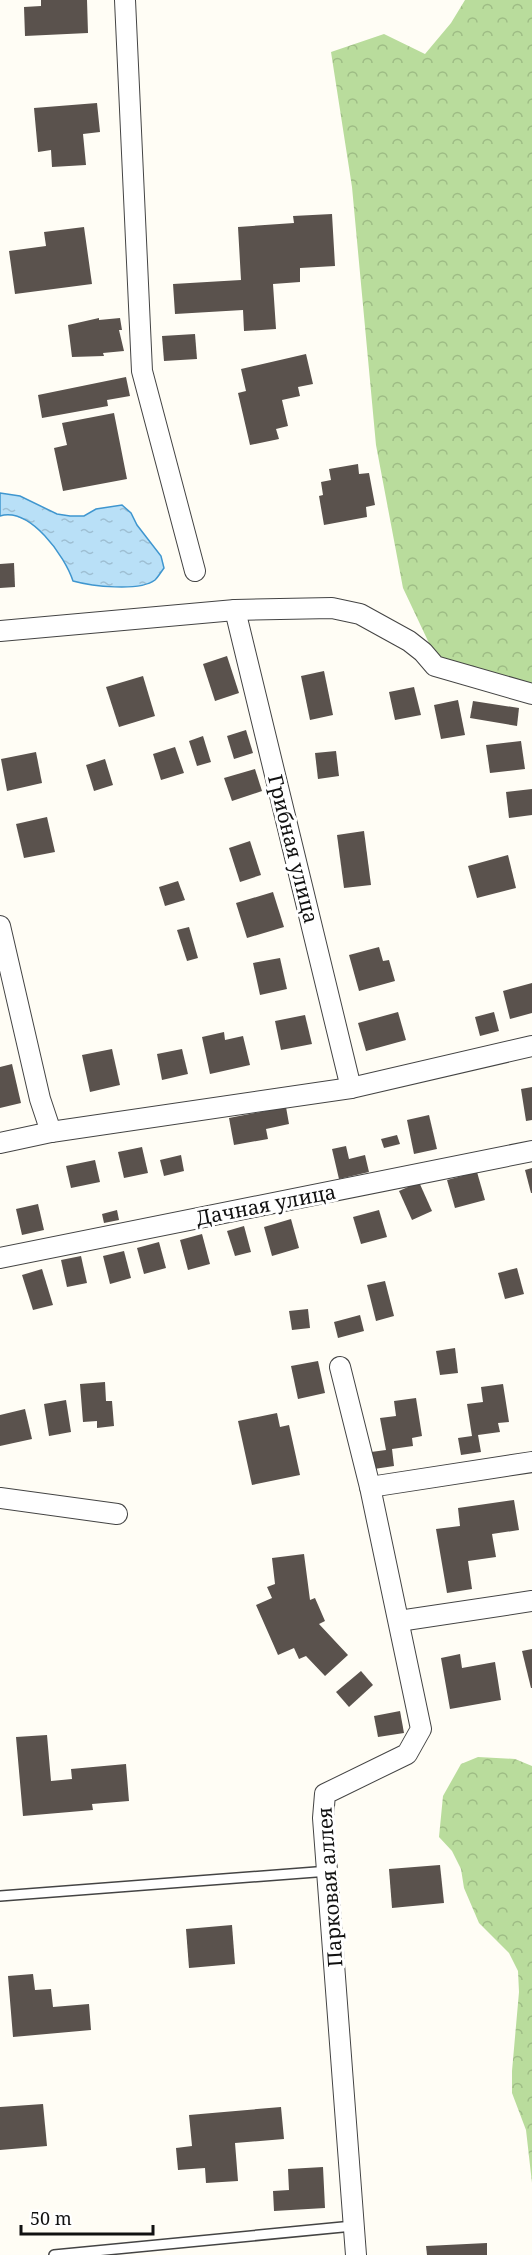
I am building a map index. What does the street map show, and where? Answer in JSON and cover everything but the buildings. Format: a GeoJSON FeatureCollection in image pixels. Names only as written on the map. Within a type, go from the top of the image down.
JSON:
{"type":"FeatureCollection","features":[{"type":"Feature","properties":{"kind":"street"},"geometry":{"type":"LineString","coordinates":[[125,0],[142,371],[195,571]]}},
{"type":"Feature","properties":{"kind":"street"},"geometry":{"type":"LineString","coordinates":[[0,632],[235,610],[332,608],[360,614],[408,641],[423,652],[435,666],[490,684],[532,694]]}},
{"type":"Feature","properties":{"kind":"street","name":"Грибная улица"},"geometry":{"type":"LineString","coordinates":[[235,610],[351,1088]]}},
{"type":"Feature","properties":{"kind":"street"},"geometry":{"type":"LineString","coordinates":[[0,926],[40,1099],[51,1132]]}},
{"type":"Feature","properties":{"kind":"street"},"geometry":{"type":"LineString","coordinates":[[0,1143],[51,1132],[351,1088],[532,1046]]}},
{"type":"Feature","properties":{"kind":"street","name":"Дачная улица"},"geometry":{"type":"LineString","coordinates":[[0,1258],[532,1152]]}},
{"type":"Feature","properties":{"kind":"street","name":"Парковая аллея"},"geometry":{"type":"LineString","coordinates":[[340,1367],[370,1487],[421,1729],[407,1754],[325,1794],[323,1818],[356,2255]]}},
{"type":"Feature","properties":{"kind":"street"},"geometry":{"type":"LineString","coordinates":[[370,1487],[532,1462]]}},
{"type":"Feature","properties":{"kind":"street"},"geometry":{"type":"LineString","coordinates":[[0,1498],[117,1514]]}},
{"type":"Feature","properties":{"kind":"street"},"geometry":{"type":"LineString","coordinates":[[399,1621],[532,1601]]}},
{"type":"Feature","properties":{"kind":"lane"},"geometry":{"type":"LineString","coordinates":[[0,1896],[328,1870]]}},
{"type":"Feature","properties":{"kind":"lane"},"geometry":{"type":"LineString","coordinates":[[54,2255],[353,2226]]}},
{"type":"Feature","properties":{"kind":"green space"},"geometry":{"type":"Polygon","coordinates":[[[465,0],[532,0],[532,686],[436,658],[403,588],[376,445],[352,187],[331,52],[384,34],[425,54],[451,23],[465,0]]]}},
{"type":"Feature","properties":{"kind":"green space"},"geometry":{"type":"Polygon","coordinates":[[[478,1757],[515,1759],[532,1766],[532,2183],[526,2130],[512,2093],[519,1992],[518,1971],[509,1953],[479,1923],[464,1888],[461,1869],[452,1851],[439,1837],[443,1796],[461,1764],[478,1757]]]}},
{"type":"Feature","properties":{"kind":"water"},"geometry":{"type":"Polygon","coordinates":[[[0,493],[20,496],[57,514],[70,516],[84,516],[96,509],[122,505],[131,513],[137,525],[161,556],[164,568],[155,580],[138,586],[103,586],[73,581],[54,547],[34,526],[11,515],[0,516],[0,493]]]}}]}
